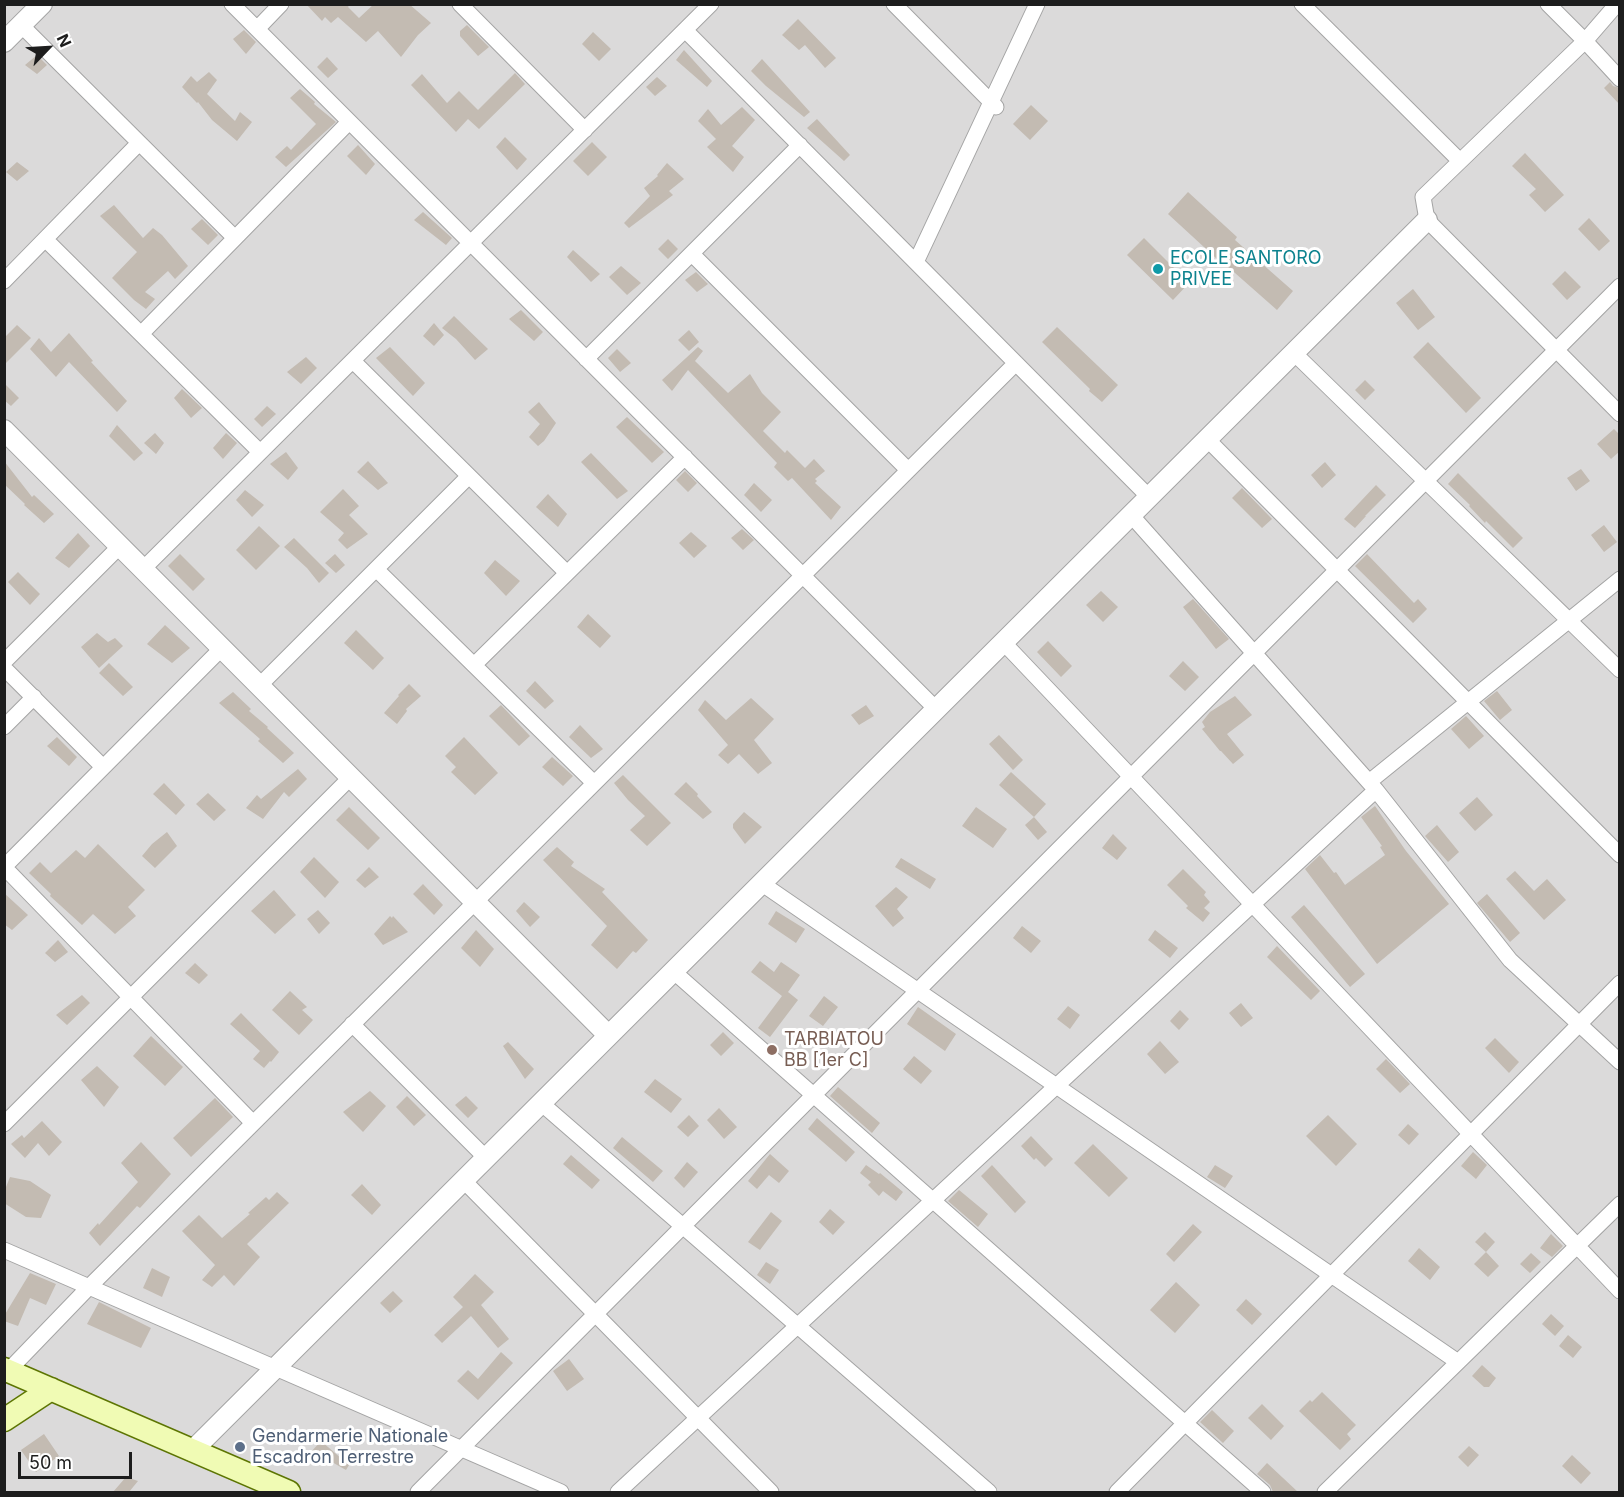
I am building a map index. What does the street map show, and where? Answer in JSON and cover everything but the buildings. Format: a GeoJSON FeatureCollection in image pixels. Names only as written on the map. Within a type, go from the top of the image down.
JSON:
{"type":"FeatureCollection","features":[{"type":"Feature","properties":{"kind":"main road"},"geometry":{"type":"LineString","coordinates":[[7,1370],[289,1492]]}},
{"type":"Feature","properties":{"kind":"main road"},"geometry":{"type":"LineString","coordinates":[[4,1420],[51,1389]]}},
{"type":"Feature","properties":{"kind":"street"},"geometry":{"type":"LineString","coordinates":[[4,42],[42,4]]}},
{"type":"Feature","properties":{"kind":"street"},"geometry":{"type":"LineString","coordinates":[[232,4],[936,709]]}},
{"type":"Feature","properties":{"kind":"street"},"geometry":{"type":"LineString","coordinates":[[256,29],[281,4]]}},
{"type":"Feature","properties":{"kind":"street"},"geometry":{"type":"LineString","coordinates":[[143,569],[711,4]]}},
{"type":"Feature","properties":{"kind":"street"},"geometry":{"type":"LineString","coordinates":[[894,4],[994,105]]}},
{"type":"Feature","properties":{"kind":"street"},"geometry":{"type":"LineString","coordinates":[[916,262],[994,105],[1037,4]]}},
{"type":"Feature","properties":{"kind":"street"},"geometry":{"type":"LineString","coordinates":[[1302,4],[1460,161]]}},
{"type":"Feature","properties":{"kind":"street"},"geometry":{"type":"LineString","coordinates":[[1548,4],[1620,79]]}},
{"type":"Feature","properties":{"kind":"street"},"geometry":{"type":"LineString","coordinates":[[1617,4],[1585,41],[1423,197],[1427,220],[1620,414]]}},
{"type":"Feature","properties":{"kind":"street"},"geometry":{"type":"LineString","coordinates":[[465,6],[585,130]]}},
{"type":"Feature","properties":{"kind":"street"},"geometry":{"type":"LineString","coordinates":[[21,26],[235,238]]}},
{"type":"Feature","properties":{"kind":"street"},"geometry":{"type":"LineString","coordinates":[[685,30],[1149,497]]}},
{"type":"Feature","properties":{"kind":"street"},"geometry":{"type":"LineString","coordinates":[[141,334],[349,122]]}},
{"type":"Feature","properties":{"kind":"street"},"geometry":{"type":"LineString","coordinates":[[4,281],[139,143]]}},
{"type":"Feature","properties":{"kind":"street"},"geometry":{"type":"LineString","coordinates":[[586,359],[800,146]]}},
{"type":"Feature","properties":{"kind":"street"},"geometry":{"type":"LineString","coordinates":[[192,1450],[1427,220]]}},
{"type":"Feature","properties":{"kind":"street"},"geometry":{"type":"LineString","coordinates":[[45,239],[261,452]]}},
{"type":"Feature","properties":{"kind":"street"},"geometry":{"type":"LineString","coordinates":[[692,254],[908,470]]}},
{"type":"Feature","properties":{"kind":"street"},"geometry":{"type":"LineString","coordinates":[[418,1492],[1620,286]]}},
{"type":"Feature","properties":{"kind":"street"},"geometry":{"type":"LineString","coordinates":[[1294,353],[1620,670]]}},
{"type":"Feature","properties":{"kind":"street"},"geometry":{"type":"LineString","coordinates":[[353,361],[567,573]]}},
{"type":"Feature","properties":{"kind":"street"},"geometry":{"type":"LineString","coordinates":[[7,1370],[1016,363]]}},
{"type":"Feature","properties":{"kind":"street"},"geometry":{"type":"LineString","coordinates":[[4,430],[608,1035]]}},
{"type":"Feature","properties":{"kind":"street"},"geometry":{"type":"LineString","coordinates":[[1207,439],[1620,855]]}},
{"type":"Feature","properties":{"kind":"street"},"geometry":{"type":"LineString","coordinates":[[474,665],[685,457]]}},
{"type":"Feature","properties":{"kind":"street"},"geometry":{"type":"LineString","coordinates":[[260,686],[469,476]]}},
{"type":"Feature","properties":{"kind":"street"},"geometry":{"type":"LineString","coordinates":[[1131,515],[1373,786],[1510,960],[1620,1062]]}},
{"type":"Feature","properties":{"kind":"street"},"geometry":{"type":"LineString","coordinates":[[4,662],[120,546]]}},
{"type":"Feature","properties":{"kind":"street"},"geometry":{"type":"LineString","coordinates":[[376,569],[594,783]]}},
{"type":"Feature","properties":{"kind":"street"},"geometry":{"type":"LineString","coordinates":[[618,1492],[1253,905],[1373,786],[1468,702],[1620,579]]}},
{"type":"Feature","properties":{"kind":"street"},"geometry":{"type":"LineString","coordinates":[[1004,642],[1620,1291]]}},
{"type":"Feature","properties":{"kind":"street"},"geometry":{"type":"LineString","coordinates":[[222,648],[4,867],[253,1123]]}},
{"type":"Feature","properties":{"kind":"street"},"geometry":{"type":"LineString","coordinates":[[4,668],[103,767]]}},
{"type":"Feature","properties":{"kind":"street"},"geometry":{"type":"LineString","coordinates":[[4,727],[34,697]]}},
{"type":"Feature","properties":{"kind":"street"},"geometry":{"type":"LineString","coordinates":[[4,1124],[351,777]]}},
{"type":"Feature","properties":{"kind":"street"},"geometry":{"type":"LineString","coordinates":[[761,883],[1458,1362]]}},
{"type":"Feature","properties":{"kind":"street"},"geometry":{"type":"LineString","coordinates":[[673,971],[1263,1492]]}},
{"type":"Feature","properties":{"kind":"street"},"geometry":{"type":"LineString","coordinates":[[1117,1492],[1620,983]]}},
{"type":"Feature","properties":{"kind":"street"},"geometry":{"type":"LineString","coordinates":[[352,1024],[486,1158]]}},
{"type":"Feature","properties":{"kind":"street"},"geometry":{"type":"LineString","coordinates":[[541,1103],[989,1492]]}},
{"type":"Feature","properties":{"kind":"street"},"geometry":{"type":"LineString","coordinates":[[464,1180],[771,1492]]}},
{"type":"Feature","properties":{"kind":"street"},"geometry":{"type":"LineString","coordinates":[[1324,1492],[1620,1204]]}},
{"type":"Feature","properties":{"kind":"street"},"geometry":{"type":"LineString","coordinates":[[4,1250],[561,1492]]}},
{"type":"Feature","properties":{"kind":"shaded area"},"geometry":{"type":"Polygon","coordinates":[[[5,5],[1619,5],[1619,1492],[5,1492],[5,5]]]}},
{"type":"Feature","properties":{"kind":"place","name":"ECOLE SANTORO PRIVEE"},"geometry":{"type":"Point","coordinates":[1158,269]}},
{"type":"Feature","properties":{"kind":"place","name":"TARBIATOU BB [1er C]"},"geometry":{"type":"Point","coordinates":[772,1050]}},
{"type":"Feature","properties":{"kind":"place","name":"Gendarmerie Nationale Escadron Terrestre"},"geometry":{"type":"Point","coordinates":[240,1447]}}]}
